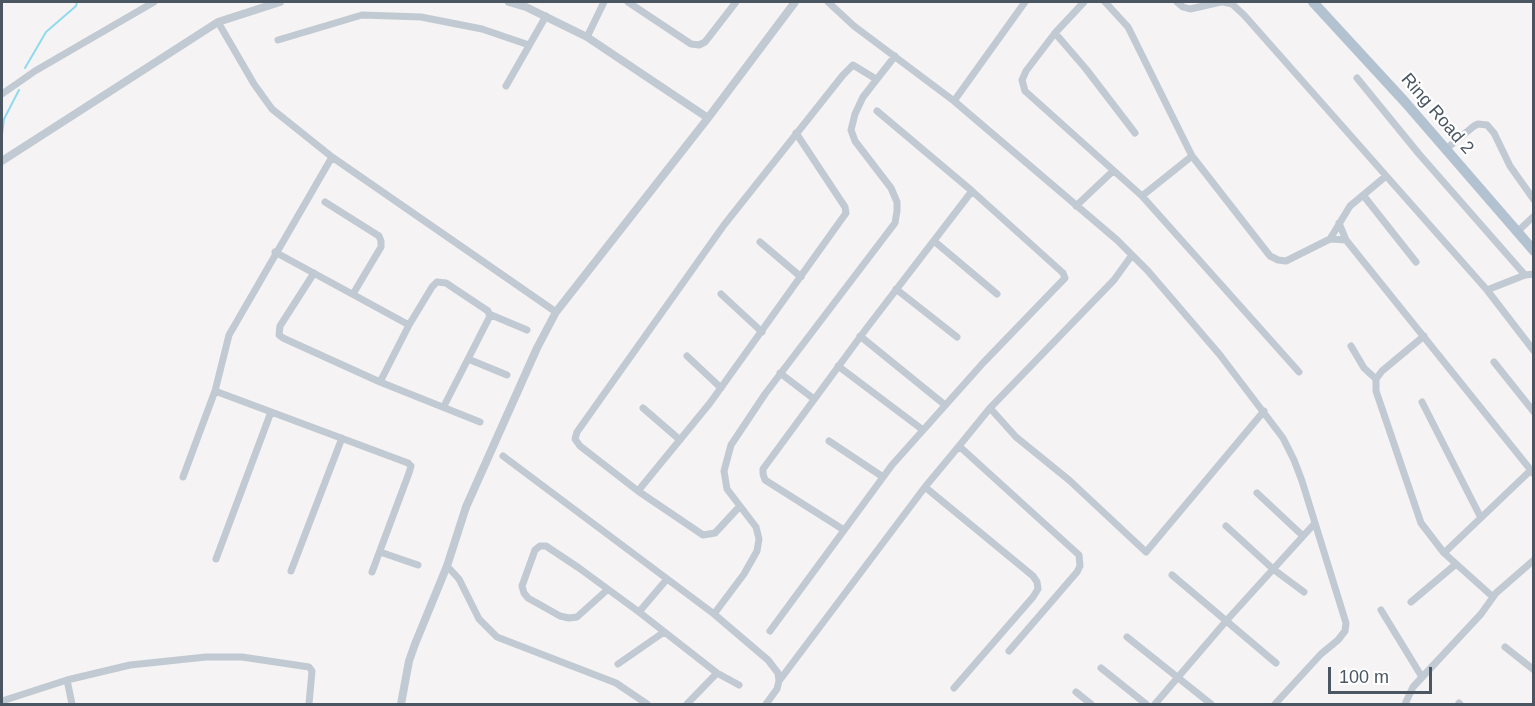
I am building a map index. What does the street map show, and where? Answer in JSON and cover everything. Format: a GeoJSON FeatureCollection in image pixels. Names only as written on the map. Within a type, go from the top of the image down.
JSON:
{"type":"FeatureCollection","features":[{"type":"Feature","properties":{"kind":"main road","name":"Ring Road 2"},"geometry":{"type":"LineString","coordinates":[[1312,2],[1446,149],[1533,251]]}},
{"type":"Feature","properties":{"kind":"street"},"geometry":{"type":"LineString","coordinates":[[2,94],[154,2]]}},
{"type":"Feature","properties":{"kind":"street"},"geometry":{"type":"LineString","coordinates":[[3,160],[218,22],[280,2]]}},
{"type":"Feature","properties":{"kind":"street"},"geometry":{"type":"LineString","coordinates":[[509,2],[526,7],[587,37],[708,118]]}},
{"type":"Feature","properties":{"kind":"street"},"geometry":{"type":"LineString","coordinates":[[587,37],[604,2]]}},
{"type":"Feature","properties":{"kind":"street"},"geometry":{"type":"LineString","coordinates":[[628,2],[691,44],[699,45],[705,42],[736,2]]}},
{"type":"Feature","properties":{"kind":"street"},"geometry":{"type":"LineString","coordinates":[[401,705],[414,644],[447,567],[466,507],[537,348],[556,312],[708,118],[795,2]]}},
{"type":"Feature","properties":{"kind":"street"},"geometry":{"type":"LineString","coordinates":[[828,2],[854,26],[954,101],[1132,255],[1220,355],[1283,438],[1294,460],[1346,623],[1345,631],[1275,705]]}},
{"type":"Feature","properties":{"kind":"street"},"geometry":{"type":"LineString","coordinates":[[954,101],[1025,2]]}},
{"type":"Feature","properties":{"kind":"street"},"geometry":{"type":"LineString","coordinates":[[1084,2],[1055,33],[1026,71],[1022,80],[1025,90],[1142,196],[1299,372]]}},
{"type":"Feature","properties":{"kind":"street"},"geometry":{"type":"LineString","coordinates":[[1105,2],[1134,37],[1192,156],[1270,256],[1286,261],[1330,239],[1346,240]]}},
{"type":"Feature","properties":{"kind":"street"},"geometry":{"type":"LineString","coordinates":[[1177,2],[1190,9],[1222,2],[1232,4],[1244,15],[1487,290],[1533,351]]}},
{"type":"Feature","properties":{"kind":"street"},"geometry":{"type":"LineString","coordinates":[[278,40],[362,15],[421,17],[482,29],[529,45]]}},
{"type":"Feature","properties":{"kind":"street"},"geometry":{"type":"LineString","coordinates":[[506,86],[546,16]]}},
{"type":"Feature","properties":{"kind":"street"},"geometry":{"type":"LineString","coordinates":[[218,22],[254,84],[272,109],[332,157],[556,312]]}},
{"type":"Feature","properties":{"kind":"street"},"geometry":{"type":"LineString","coordinates":[[1055,33],[1135,133]]}},
{"type":"Feature","properties":{"kind":"street"},"geometry":{"type":"LineString","coordinates":[[714,614],[744,574],[757,551],[759,539],[756,527],[727,489],[724,471],[731,445],[780,373],[895,223],[897,202],[891,188],[855,141],[851,130],[855,114],[876,79],[895,56]]}},
{"type":"Feature","properties":{"kind":"street"},"geometry":{"type":"LineString","coordinates":[[740,506],[715,533],[703,535],[638,491],[580,446],[575,440],[576,432],[724,225],[843,75],[854,65],[876,79]]}},
{"type":"Feature","properties":{"kind":"street"},"geometry":{"type":"LineString","coordinates":[[1357,78],[1419,154],[1529,274],[1487,290]]}},
{"type":"Feature","properties":{"kind":"street"},"geometry":{"type":"LineString","coordinates":[[770,631],[883,477],[982,363],[1065,278],[1064,273],[972,191],[877,111]]}},
{"type":"Feature","properties":{"kind":"street"},"geometry":{"type":"LineString","coordinates":[[1446,149],[1474,126],[1487,125],[1494,133],[1510,166],[1533,200]]}},
{"type":"Feature","properties":{"kind":"street"},"geometry":{"type":"LineString","coordinates":[[638,491],[721,388],[846,213],[845,207],[796,133]]}},
{"type":"Feature","properties":{"kind":"street"},"geometry":{"type":"LineString","coordinates":[[1142,196],[1192,156]]}},
{"type":"Feature","properties":{"kind":"street"},"geometry":{"type":"LineString","coordinates":[[183,477],[215,391],[229,334],[332,157]]}},
{"type":"Feature","properties":{"kind":"street"},"geometry":{"type":"LineString","coordinates":[[1076,206],[1113,171]]}},
{"type":"Feature","properties":{"kind":"street"},"geometry":{"type":"LineString","coordinates":[[1330,239],[1350,206],[1386,176]]}},
{"type":"Feature","properties":{"kind":"street"},"geometry":{"type":"LineString","coordinates":[[844,530],[765,480],[763,469],[860,336],[972,191]]}},
{"type":"Feature","properties":{"kind":"street"},"geometry":{"type":"LineString","coordinates":[[1363,195],[1416,262]]}},
{"type":"Feature","properties":{"kind":"street"},"geometry":{"type":"LineString","coordinates":[[325,202],[379,236],[381,241],[381,247],[353,294]]}},
{"type":"Feature","properties":{"kind":"street"},"geometry":{"type":"LineString","coordinates":[[1517,232],[1533,216]]}},
{"type":"Feature","properties":{"kind":"street"},"geometry":{"type":"LineString","coordinates":[[1339,223],[1346,240],[1532,472],[1444,553]]}},
{"type":"Feature","properties":{"kind":"street"},"geometry":{"type":"LineString","coordinates":[[934,241],[997,294]]}},
{"type":"Feature","properties":{"kind":"street"},"geometry":{"type":"LineString","coordinates":[[760,242],[801,277]]}},
{"type":"Feature","properties":{"kind":"street"},"geometry":{"type":"LineString","coordinates":[[275,252],[409,325]]}},
{"type":"Feature","properties":{"kind":"street"},"geometry":{"type":"LineString","coordinates":[[779,681],[925,487],[990,408],[1114,280],[1132,255]]}},
{"type":"Feature","properties":{"kind":"street"},"geometry":{"type":"LineString","coordinates":[[314,273],[280,326],[279,334],[283,338],[380,382],[480,422]]}},
{"type":"Feature","properties":{"kind":"street"},"geometry":{"type":"LineString","coordinates":[[380,382],[409,325],[437,282],[446,284],[489,314],[526,330]]}},
{"type":"Feature","properties":{"kind":"street"},"geometry":{"type":"LineString","coordinates":[[896,289],[957,337]]}},
{"type":"Feature","properties":{"kind":"street"},"geometry":{"type":"LineString","coordinates":[[721,294],[762,332]]}},
{"type":"Feature","properties":{"kind":"street"},"geometry":{"type":"LineString","coordinates":[[444,406],[489,314]]}},
{"type":"Feature","properties":{"kind":"street"},"geometry":{"type":"LineString","coordinates":[[860,336],[945,405]]}},
{"type":"Feature","properties":{"kind":"street"},"geometry":{"type":"LineString","coordinates":[[1424,336],[1382,371],[1376,379],[1376,391],[1421,523],[1444,553],[1493,597]]}},
{"type":"Feature","properties":{"kind":"street"},"geometry":{"type":"LineString","coordinates":[[1351,346],[1364,368],[1376,379]]}},
{"type":"Feature","properties":{"kind":"street"},"geometry":{"type":"LineString","coordinates":[[687,356],[721,388]]}},
{"type":"Feature","properties":{"kind":"street"},"geometry":{"type":"LineString","coordinates":[[468,360],[507,375]]}},
{"type":"Feature","properties":{"kind":"street"},"geometry":{"type":"LineString","coordinates":[[1494,362],[1533,412]]}},
{"type":"Feature","properties":{"kind":"street"},"geometry":{"type":"LineString","coordinates":[[838,366],[923,430]]}},
{"type":"Feature","properties":{"kind":"street"},"geometry":{"type":"LineString","coordinates":[[780,373],[814,399]]}},
{"type":"Feature","properties":{"kind":"street"},"geometry":{"type":"LineString","coordinates":[[215,391],[411,466],[372,572]]}},
{"type":"Feature","properties":{"kind":"street"},"geometry":{"type":"LineString","coordinates":[[1422,402],[1481,518]]}},
{"type":"Feature","properties":{"kind":"street"},"geometry":{"type":"LineString","coordinates":[[643,408],[680,440]]}},
{"type":"Feature","properties":{"kind":"street"},"geometry":{"type":"LineString","coordinates":[[990,408],[1016,437],[1069,480],[1146,552],[1264,411]]}},
{"type":"Feature","properties":{"kind":"street"},"geometry":{"type":"LineString","coordinates":[[216,559],[271,412]]}},
{"type":"Feature","properties":{"kind":"street"},"geometry":{"type":"LineString","coordinates":[[291,571],[342,438]]}},
{"type":"Feature","properties":{"kind":"street"},"geometry":{"type":"LineString","coordinates":[[829,441],[883,477]]}},
{"type":"Feature","properties":{"kind":"street"},"geometry":{"type":"LineString","coordinates":[[959,446],[1079,555],[1080,566],[1077,572],[1009,651]]}},
{"type":"Feature","properties":{"kind":"street"},"geometry":{"type":"LineString","coordinates":[[503,456],[714,614],[773,665],[778,672],[779,681],[777,689],[766,705]]}},
{"type":"Feature","properties":{"kind":"street"},"geometry":{"type":"LineString","coordinates":[[925,487],[1033,576],[1037,582],[1038,589],[1033,597],[954,688]]}},
{"type":"Feature","properties":{"kind":"street"},"geometry":{"type":"LineString","coordinates":[[1257,493],[1303,536]]}},
{"type":"Feature","properties":{"kind":"street"},"geometry":{"type":"LineString","coordinates":[[1155,705],[1227,620],[1315,523]]}},
{"type":"Feature","properties":{"kind":"street"},"geometry":{"type":"LineString","coordinates":[[1226,526],[1273,569],[1304,592]]}},
{"type":"Feature","properties":{"kind":"street"},"geometry":{"type":"LineString","coordinates":[[607,590],[578,617],[569,618],[560,616],[528,598],[522,586],[535,550],[540,546],[546,546],[639,612],[717,673],[739,685]]}},
{"type":"Feature","properties":{"kind":"street"},"geometry":{"type":"LineString","coordinates":[[380,552],[418,565]]}},
{"type":"Feature","properties":{"kind":"street"},"geometry":{"type":"LineString","coordinates":[[1405,705],[1413,687],[1481,614],[1493,597],[1533,560]]}},
{"type":"Feature","properties":{"kind":"street"},"geometry":{"type":"LineString","coordinates":[[1411,602],[1456,564]]}},
{"type":"Feature","properties":{"kind":"street"},"geometry":{"type":"LineString","coordinates":[[447,567],[459,579],[479,619],[497,637],[616,683],[644,704]]}},
{"type":"Feature","properties":{"kind":"street"},"geometry":{"type":"LineString","coordinates":[[1172,575],[1276,663]]}},
{"type":"Feature","properties":{"kind":"street"},"geometry":{"type":"LineString","coordinates":[[639,612],[667,579]]}},
{"type":"Feature","properties":{"kind":"street"},"geometry":{"type":"LineString","coordinates":[[1381,610],[1422,677]]}},
{"type":"Feature","properties":{"kind":"street"},"geometry":{"type":"LineString","coordinates":[[618,664],[663,632]]}},
{"type":"Feature","properties":{"kind":"street"},"geometry":{"type":"LineString","coordinates":[[1127,637],[1211,705]]}},
{"type":"Feature","properties":{"kind":"street"},"geometry":{"type":"LineString","coordinates":[[1505,647],[1533,670]]}},
{"type":"Feature","properties":{"kind":"street"},"geometry":{"type":"LineString","coordinates":[[2,701],[67,680],[130,665],[206,657],[242,657],[309,667],[312,671],[309,705]]}},
{"type":"Feature","properties":{"kind":"street"},"geometry":{"type":"LineString","coordinates":[[1101,668],[1146,705]]}},
{"type":"Feature","properties":{"kind":"street"},"geometry":{"type":"LineString","coordinates":[[687,705],[717,673]]}},
{"type":"Feature","properties":{"kind":"street"},"geometry":{"type":"LineString","coordinates":[[67,680],[72,705]]}},
{"type":"Feature","properties":{"kind":"street"},"geometry":{"type":"LineString","coordinates":[[1076,692],[1091,705]]}},
{"type":"Feature","properties":{"kind":"waterway"},"geometry":{"type":"LineString","coordinates":[[25,68],[46,32],[76,6],[77,2]]}},
{"type":"Feature","properties":{"kind":"waterway"},"geometry":{"type":"LineString","coordinates":[[2,135],[4,119],[19,90]]}}]}
